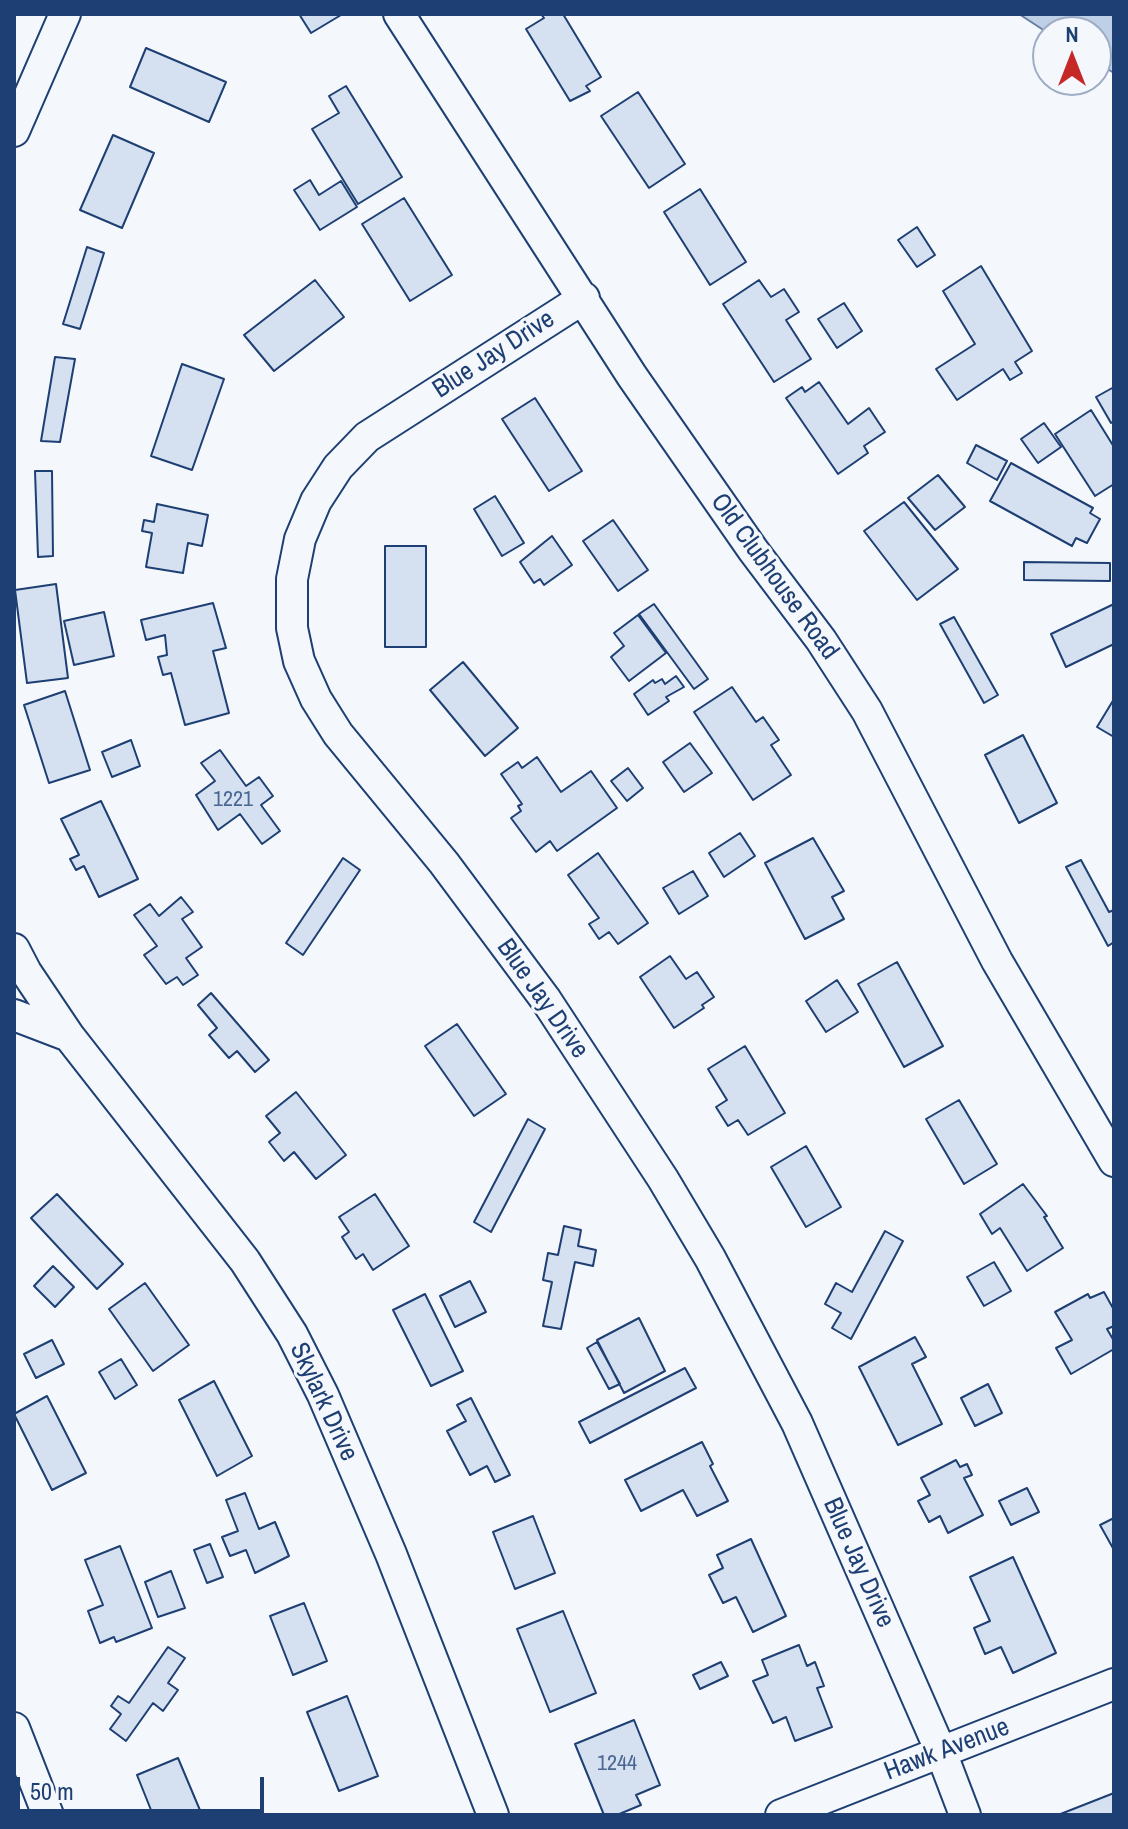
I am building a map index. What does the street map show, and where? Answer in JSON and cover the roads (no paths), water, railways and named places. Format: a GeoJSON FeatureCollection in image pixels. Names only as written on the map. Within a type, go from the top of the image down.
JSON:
{"type":"FeatureCollection","features":[{"type":"Feature","properties":{"kind":"street"},"geometry":{"type":"LineString","coordinates":[[14,131],[65,14]]}},
{"type":"Feature","properties":{"kind":"street","name":"Old Clubhouse Road"},"geometry":{"type":"LineString","coordinates":[[399,14],[640,388],[753,550],[821,640],[867,711],[997,961],[1114,1161]]}},
{"type":"Feature","properties":{"kind":"street","name":"Blue Jay Drive"},"geometry":{"type":"LineString","coordinates":[[584,298],[367,437],[338,467],[316,501],[300,539],[292,579],[292,628],[299,661],[316,699],[338,734],[444,863],[546,1000],[663,1179],[710,1258],[797,1423],[941,1752],[965,1815]]}},
{"type":"Feature","properties":{"kind":"street","name":"Skylark Drive"},"geometry":{"type":"LineString","coordinates":[[14,949],[69,1036],[245,1261],[292,1334],[323,1395],[385,1539],[493,1815]]}},
{"type":"Feature","properties":{"kind":"street"},"geometry":{"type":"LineString","coordinates":[[14,1015],[69,1036]]}},
{"type":"Feature","properties":{"kind":"street","name":"Hawk Avenue"},"geometry":{"type":"LineString","coordinates":[[781,1815],[1114,1684]]}},
{"type":"Feature","properties":{"kind":"street"},"geometry":{"type":"LineString","coordinates":[[14,1728],[48,1815]]}},
{"type":"Feature","properties":{"kind":"water"},"geometry":{"type":"Polygon","coordinates":[[[1019,14],[1114,14],[1114,73],[1112,16],[1032,16],[1032,23],[1019,14]]]}}]}
